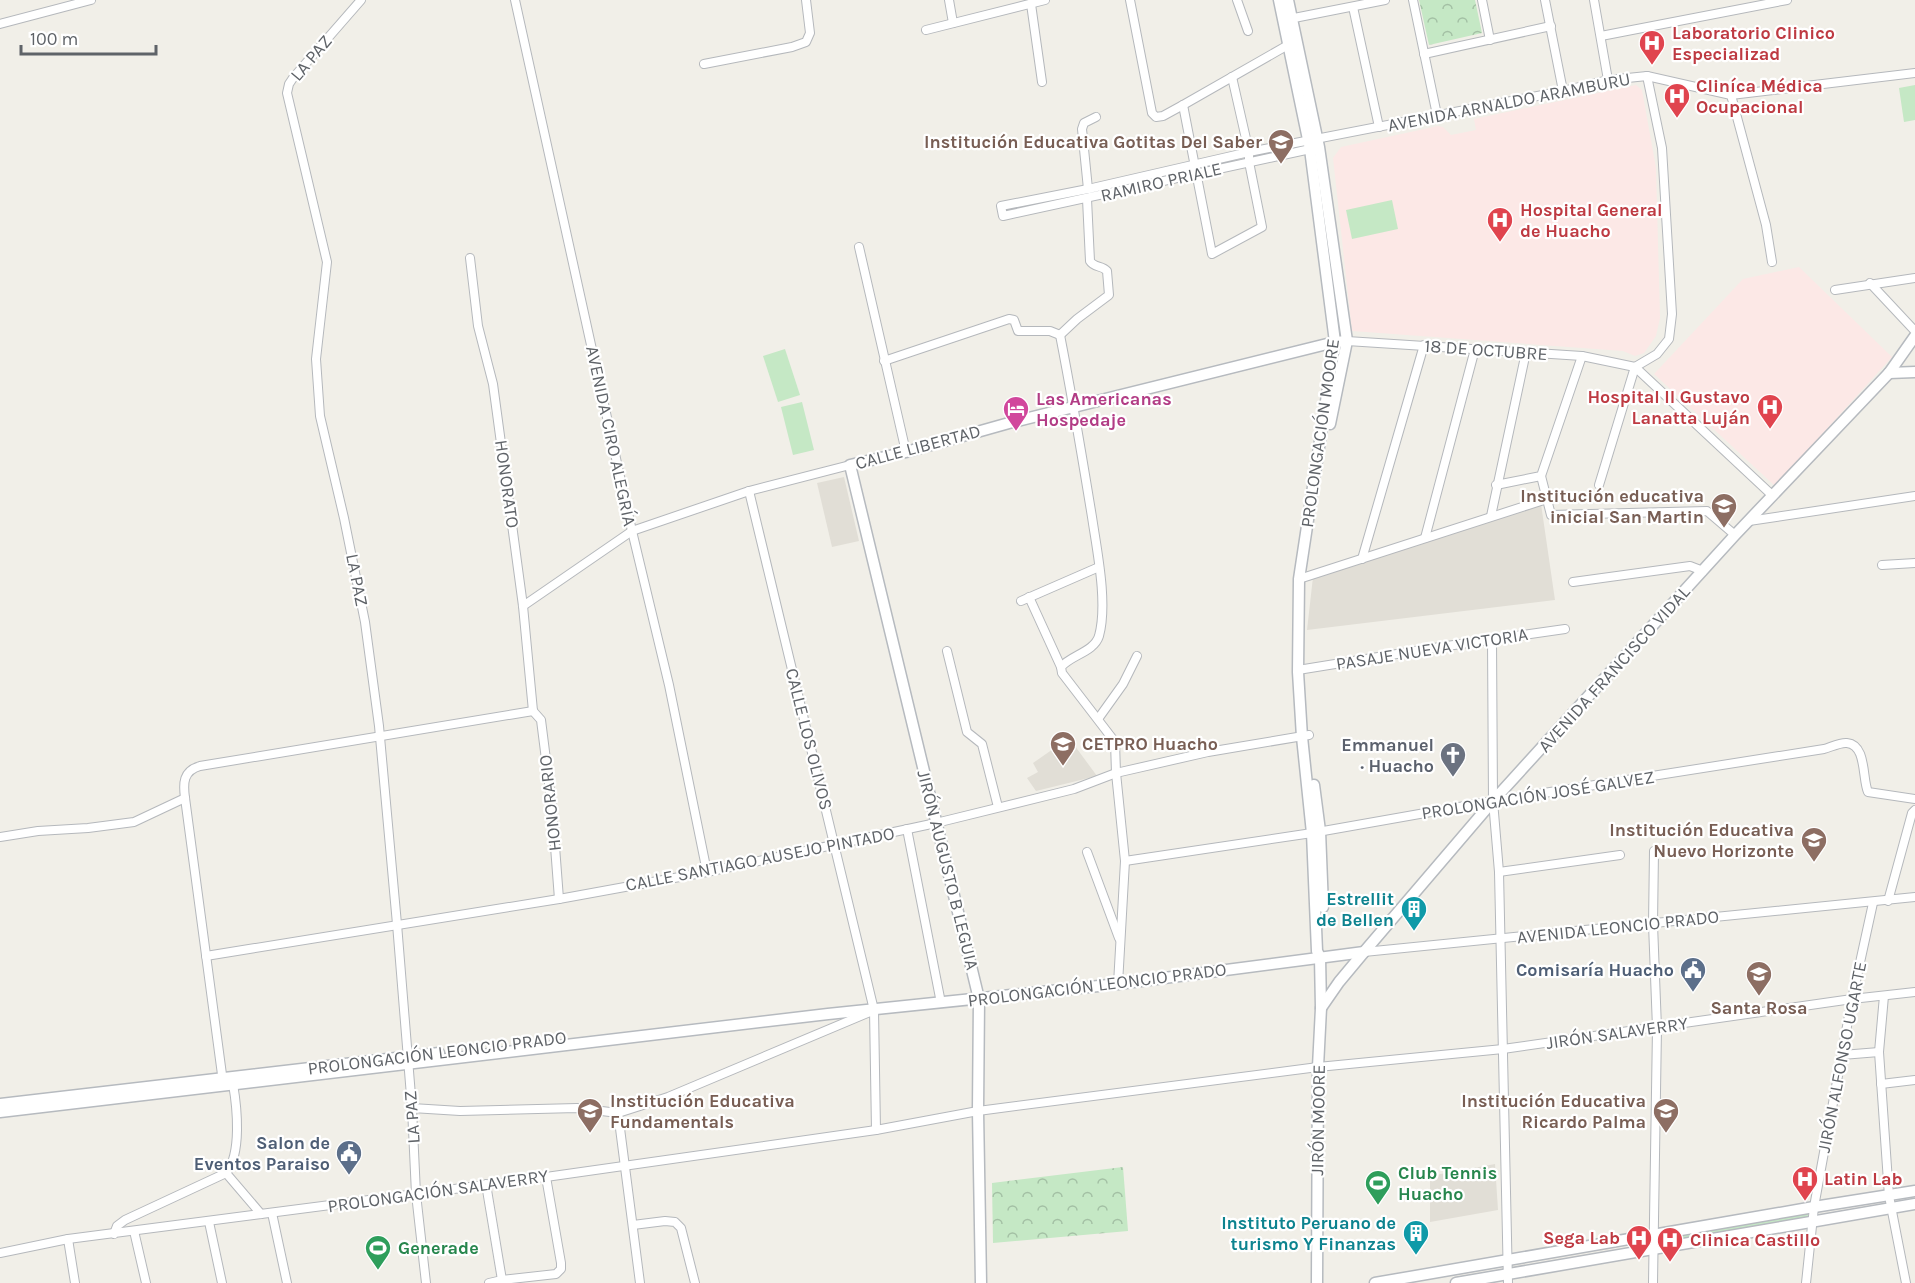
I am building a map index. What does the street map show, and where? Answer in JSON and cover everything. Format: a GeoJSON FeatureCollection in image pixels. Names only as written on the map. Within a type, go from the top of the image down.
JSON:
{"type":"FeatureCollection","features":[{"type":"Feature","properties":{"kind":"street"},"geometry":{"type":"LineString","coordinates":[[0,24],[91,0]]}},
{"type":"Feature","properties":{"kind":"street","name":"LA PAZ"},"geometry":{"type":"LineString","coordinates":[[361,0],[293,78],[287,93],[327,262],[316,359],[320,416],[365,622],[398,924],[416,1194],[426,1283]]}},
{"type":"Feature","properties":{"kind":"street","name":"AVENIDA CIRO ALEGRÍA"},"geometry":{"type":"LineString","coordinates":[[515,0],[632,531],[669,685],[706,872]]}},
{"type":"Feature","properties":{"kind":"street"},"geometry":{"type":"LineString","coordinates":[[704,64],[792,47],[806,42],[810,33],[806,0]]}},
{"type":"Feature","properties":{"kind":"street"},"geometry":{"type":"LineString","coordinates":[[949,0],[953,22]]}},
{"type":"Feature","properties":{"kind":"street"},"geometry":{"type":"LineString","coordinates":[[926,30],[1024,3],[1045,0]]}},
{"type":"Feature","properties":{"kind":"street"},"geometry":{"type":"LineString","coordinates":[[1130,0],[1152,113],[1156,117],[1183,105],[1288,45]]}},
{"type":"Feature","properties":{"kind":"street"},"geometry":{"type":"LineString","coordinates":[[1237,0],[1248,31]]}},
{"type":"Feature","properties":{"kind":"street","name":"PROLONGACIÓN MOORE"},"geometry":{"type":"LineString","coordinates":[[1279,0],[1288,20],[1314,144],[1341,341],[1303,577],[1301,670],[1305,736],[1316,832]]}},
{"type":"Feature","properties":{"kind":"street","name":"PROLONGACIÓN MOORE"},"geometry":{"type":"LineString","coordinates":[[1288,0],[1288,45],[1314,144]]}},
{"type":"Feature","properties":{"kind":"street"},"geometry":{"type":"LineString","coordinates":[[1288,20],[1385,0]]}},
{"type":"Feature","properties":{"kind":"street"},"geometry":{"type":"LineString","coordinates":[[1413,0],[1437,115]]}},
{"type":"Feature","properties":{"kind":"street"},"geometry":{"type":"LineString","coordinates":[[1482,0],[1490,40]]}},
{"type":"Feature","properties":{"kind":"street"},"geometry":{"type":"LineString","coordinates":[[1545,0],[1563,91]]}},
{"type":"Feature","properties":{"kind":"street"},"geometry":{"type":"LineString","coordinates":[[1594,0],[1608,80]]}},
{"type":"Feature","properties":{"kind":"street"},"geometry":{"type":"LineString","coordinates":[[1601,36],[1786,0]]}},
{"type":"Feature","properties":{"kind":"street"},"geometry":{"type":"LineString","coordinates":[[1024,3],[1042,82]]}},
{"type":"Feature","properties":{"kind":"street"},"geometry":{"type":"LineString","coordinates":[[1353,7],[1379,127]]}},
{"type":"Feature","properties":{"kind":"street"},"geometry":{"type":"LineString","coordinates":[[1424,54],[1551,27]]}},
{"type":"Feature","properties":{"kind":"street","name":"AVENIDA ARNALDO ARAMBURU"},"geometry":{"type":"LineString","coordinates":[[1314,144],[1379,127],[1608,80],[1647,76],[1731,95],[1915,73]]}},
{"type":"Feature","properties":{"kind":"street"},"geometry":{"type":"LineString","coordinates":[[1599,485],[1635,367],[1657,354],[1669,339],[1672,314],[1662,148],[1647,76]]}},
{"type":"Feature","properties":{"kind":"street"},"geometry":{"type":"LineString","coordinates":[[1183,105],[1212,254],[1262,227],[1249,152],[1232,77]]}},
{"type":"Feature","properties":{"kind":"street"},"geometry":{"type":"LineString","coordinates":[[1731,95],[1766,225],[1772,262]]}},
{"type":"Feature","properties":{"kind":"street"},"geometry":{"type":"LineString","coordinates":[[1088,189],[1082,129],[1084,123],[1096,117]]}},
{"type":"Feature","properties":{"kind":"street","name":"RAMIRO PRIALE"},"geometry":{"type":"LineString","coordinates":[[1314,144],[1249,162],[1003,216],[1000,206],[1088,189],[1249,152],[1314,144]]}},
{"type":"Feature","properties":{"kind":"street"},"geometry":{"type":"LineString","coordinates":[[1060,335],[1109,295],[1107,271],[1094,266],[1090,261],[1087,199]]}},
{"type":"Feature","properties":{"kind":"street"},"geometry":{"type":"LineString","coordinates":[[859,247],[906,452]]}},
{"type":"Feature","properties":{"kind":"street","name":"HONORATO"},"geometry":{"type":"LineString","coordinates":[[470,258],[478,326],[494,384],[523,606],[533,711]]}},
{"type":"Feature","properties":{"kind":"street"},"geometry":{"type":"LineString","coordinates":[[1835,290],[1915,278]]}},
{"type":"Feature","properties":{"kind":"street"},"geometry":{"type":"LineString","coordinates":[[1870,284],[1915,331]]}},
{"type":"Feature","properties":{"kind":"street"},"geometry":{"type":"LineString","coordinates":[[884,361],[1009,319],[1014,320],[1018,331],[1050,331],[1060,335]]}},
{"type":"Feature","properties":{"kind":"street"},"geometry":{"type":"LineString","coordinates":[[1060,335],[1074,407],[1099,567],[1102,614],[1099,638],[1093,645],[1061,667]]}},
{"type":"Feature","properties":{"kind":"street","name":"AVENIDA FRANCISCO VIDAL"},"geometry":{"type":"LineString","coordinates":[[1321,1008],[1339,982],[1493,801],[1735,536],[1889,373],[1915,336]]}},
{"type":"Feature","properties":{"kind":"street","name":"CALLE LIBERTAD"},"geometry":{"type":"LineString","coordinates":[[523,606],[632,531],[749,490],[1341,341]]}},
{"type":"Feature","properties":{"kind":"street","name":"18 DE OCTUBRE"},"geometry":{"type":"LineString","coordinates":[[1341,341],[1582,356],[1635,367]]}},
{"type":"Feature","properties":{"kind":"street"},"geometry":{"type":"LineString","coordinates":[[1362,559],[1424,345]]}},
{"type":"Feature","properties":{"kind":"street"},"geometry":{"type":"LineString","coordinates":[[1425,538],[1475,349]]}},
{"type":"Feature","properties":{"kind":"street"},"geometry":{"type":"LineString","coordinates":[[1491,516],[1526,352]]}},
{"type":"Feature","properties":{"kind":"street"},"geometry":{"type":"LineString","coordinates":[[1582,356],[1541,476],[1551,515],[1707,511],[1735,536]]}},
{"type":"Feature","properties":{"kind":"street"},"geometry":{"type":"LineString","coordinates":[[1635,367],[1773,496]]}},
{"type":"Feature","properties":{"kind":"street"},"geometry":{"type":"LineString","coordinates":[[1889,373],[1915,372]]}},
{"type":"Feature","properties":{"kind":"street","name":"JIRÓN AUGUSTO B LEGUIA"},"geometry":{"type":"LineString","coordinates":[[850,465],[979,999],[981,1283]]}},
{"type":"Feature","properties":{"kind":"street"},"geometry":{"type":"LineString","coordinates":[[1496,484],[1541,476]]}},
{"type":"Feature","properties":{"kind":"street","name":"CALLE LOS OLIVOS"},"geometry":{"type":"LineString","coordinates":[[749,490],[874,1010],[876,1130]]}},
{"type":"Feature","properties":{"kind":"street"},"geometry":{"type":"LineString","coordinates":[[1749,521],[1915,496]]}},
{"type":"Feature","properties":{"kind":"street"},"geometry":{"type":"LineString","coordinates":[[1303,577],[1546,499]]}},
{"type":"Feature","properties":{"kind":"street"},"geometry":{"type":"LineString","coordinates":[[1882,565],[1915,563]]}},
{"type":"Feature","properties":{"kind":"street"},"geometry":{"type":"LineString","coordinates":[[1573,582],[1690,566],[1703,571]]}},
{"type":"Feature","properties":{"kind":"street"},"geometry":{"type":"LineString","coordinates":[[1021,601],[1099,567]]}},
{"type":"Feature","properties":{"kind":"street"},"geometry":{"type":"LineString","coordinates":[[1029,597],[1062,673],[1115,742],[1125,861],[1118,984]]}},
{"type":"Feature","properties":{"kind":"street","name":"PASAJE NUEVA VICTORIA"},"geometry":{"type":"LineString","coordinates":[[1301,670],[1565,628]]}},
{"type":"Feature","properties":{"kind":"street"},"geometry":{"type":"LineString","coordinates":[[1492,640],[1493,801],[1499,872],[1508,1278]]}},
{"type":"Feature","properties":{"kind":"street"},"geometry":{"type":"LineString","coordinates":[[946,651],[967,732],[982,744],[998,807]]}},
{"type":"Feature","properties":{"kind":"street"},"geometry":{"type":"LineString","coordinates":[[1098,719],[1123,684],[1137,656]]}},
{"type":"Feature","properties":{"kind":"street"},"geometry":{"type":"LineString","coordinates":[[114,1234],[117,1226],[125,1220],[226,1173],[232,1163],[237,1107],[226,1082],[206,956],[184,778],[196,767],[533,711]]}},
{"type":"Feature","properties":{"kind":"street","name":"HONORARIO"},"geometry":{"type":"LineString","coordinates":[[533,711],[541,720],[552,807],[559,899]]}},
{"type":"Feature","properties":{"kind":"street","name":"CALLE SANTIAGO AUSEJO PINTADO"},"geometry":{"type":"LineString","coordinates":[[206,956],[559,899],[706,872],[936,823],[1074,789],[1116,773],[1208,752],[1305,736]]}},
{"type":"Feature","properties":{"kind":"street","name":"PROLONGACIÓN JOSÉ GALVEZ"},"geometry":{"type":"LineString","coordinates":[[1125,861],[1813,751],[1847,743],[1856,747],[1861,753],[1868,792],[1915,799]]}},
{"type":"Feature","properties":{"kind":"street"},"geometry":{"type":"LineString","coordinates":[[0,837],[134,822],[185,798]]}},
{"type":"Feature","properties":{"kind":"street"},"geometry":{"type":"LineString","coordinates":[[1888,901],[1912,813],[1915,810]]}},
{"type":"Feature","properties":{"kind":"street"},"geometry":{"type":"LineString","coordinates":[[907,829],[941,1003]]}},
{"type":"Feature","properties":{"kind":"street","name":"JIRÓN MOORE"},"geometry":{"type":"LineString","coordinates":[[1316,832],[1317,951],[1320,957],[1321,1008],[1318,1067],[1317,1283]]}},
{"type":"Feature","properties":{"kind":"street"},"geometry":{"type":"LineString","coordinates":[[1653,1283],[1657,1028],[1653,924],[1654,851]]}},
{"type":"Feature","properties":{"kind":"street"},"geometry":{"type":"LineString","coordinates":[[1087,852],[1120,941]]}},
{"type":"Feature","properties":{"kind":"street"},"geometry":{"type":"LineString","coordinates":[[1499,872],[1620,855]]}},
{"type":"Feature","properties":{"kind":"street","name":"AVENIDA LEONCIO PRADO"},"geometry":{"type":"LineString","coordinates":[[1320,957],[1915,897]]}},
{"type":"Feature","properties":{"kind":"street","name":"JIRÓN ALFONSO UGARTE"},"geometry":{"type":"LineString","coordinates":[[1806,1283],[1814,1207],[1852,999],[1873,903]]}},
{"type":"Feature","properties":{"kind":"street","name":"PROLONGACIÓN LEONCIO PRADO"},"geometry":{"type":"LineString","coordinates":[[0,1112],[407,1060],[1118,984],[1320,957]]}},
{"type":"Feature","properties":{"kind":"street","name":"JIRÓN SALAVERRY"},"geometry":{"type":"LineString","coordinates":[[978,1111],[1318,1067],[1503,1049],[1915,992]]}},
{"type":"Feature","properties":{"kind":"street"},"geometry":{"type":"LineString","coordinates":[[1884,996],[1879,1052],[1889,1196],[1906,1283]]}},
{"type":"Feature","properties":{"kind":"street","name":"PROLONGACIÓN LEONCIO PRADO"},"geometry":{"type":"LineString","coordinates":[[412,1108],[460,1111],[577,1108],[618,1113],[668,1097],[874,1010]]}},
{"type":"Feature","properties":{"kind":"street"},"geometry":{"type":"LineString","coordinates":[[1842,1055],[1879,1052]]}},
{"type":"Feature","properties":{"kind":"street"},"geometry":{"type":"LineString","coordinates":[[1881,1084],[1915,1080]]}},
{"type":"Feature","properties":{"kind":"street","name":"PROLONGACIÓN LEONCIO PRADO"},"geometry":{"type":"LineString","coordinates":[[0,1104],[226,1082]]}},
{"type":"Feature","properties":{"kind":"street","name":"PROLONGACIÓN SALAVERRY"},"geometry":{"type":"LineString","coordinates":[[0,1253],[68,1239],[546,1177],[876,1130],[978,1111]]}},
{"type":"Feature","properties":{"kind":"street"},"geometry":{"type":"LineString","coordinates":[[618,1113],[639,1283]]}},
{"type":"Feature","properties":{"kind":"street"},"geometry":{"type":"LineString","coordinates":[[226,1173],[261,1215]]}},
{"type":"Feature","properties":{"kind":"street"},"geometry":{"type":"LineString","coordinates":[[489,1283],[556,1275],[561,1269],[546,1177]]}},
{"type":"Feature","properties":{"kind":"street"},"geometry":{"type":"LineString","coordinates":[[486,1185],[501,1280]]}},
{"type":"Feature","properties":{"kind":"street"},"geometry":{"type":"LineString","coordinates":[[1375,1283],[1915,1191]]}},
{"type":"Feature","properties":{"kind":"street"},"geometry":{"type":"LineString","coordinates":[[1456,1283],[1508,1278],[1654,1249],[1915,1204]]}},
{"type":"Feature","properties":{"kind":"street"},"geometry":{"type":"LineString","coordinates":[[272,1213],[287,1283]]}},
{"type":"Feature","properties":{"kind":"street"},"geometry":{"type":"LineString","coordinates":[[209,1222],[222,1283]]}},
{"type":"Feature","properties":{"kind":"street"},"geometry":{"type":"LineString","coordinates":[[633,1225],[675,1222],[681,1228],[695,1283]]}},
{"type":"Feature","properties":{"kind":"street"},"geometry":{"type":"LineString","coordinates":[[134,1231],[146,1283]]}},
{"type":"Feature","properties":{"kind":"street"},"geometry":{"type":"LineString","coordinates":[[68,1239],[75,1283]]}},
{"type":"Feature","properties":{"kind":"shaded area","name":"Hospital General de Huacho"},"geometry":{"type":"Polygon","coordinates":[[[1636,85],[1642,90],[1656,168],[1660,318],[1656,336],[1644,353],[1635,356],[1623,351],[1352,331],[1333,158],[1341,147],[1438,126],[1443,127],[1451,135],[1476,130],[1474,119],[1636,85]]]}},
{"type":"Feature","properties":{"kind":"shaded area","name":"Hospital II Gustavo Lanatta Luján"},"geometry":{"type":"Polygon","coordinates":[[[1799,267],[1892,357],[1775,486],[1654,374],[1743,279],[1799,267]]]}},
{"type":"Feature","properties":{"kind":"shaded area"},"geometry":{"type":"Polygon","coordinates":[[[844,477],[859,541],[832,547],[817,483],[844,477]]]}},
{"type":"Feature","properties":{"kind":"shaded area"},"geometry":{"type":"Polygon","coordinates":[[[1541,504],[1555,600],[1307,630],[1313,577],[1541,504]]]}},
{"type":"Feature","properties":{"kind":"shaded area","name":"CETPRO Huacho"},"geometry":{"type":"Polygon","coordinates":[[[1069,738],[1097,776],[1036,791],[1027,778],[1038,772],[1033,763],[1069,738]]]}},
{"type":"Feature","properties":{"kind":"shaded area"},"geometry":{"type":"Polygon","coordinates":[[[1495,1164],[1498,1210],[1430,1222],[1430,1176],[1495,1164]]]}},
{"type":"Feature","properties":{"kind":"green space"},"geometry":{"type":"Polygon","coordinates":[[[1419,0],[1475,0],[1482,33],[1429,45],[1419,0]]]}},
{"type":"Feature","properties":{"kind":"green space"},"geometry":{"type":"Polygon","coordinates":[[[1915,85],[1915,120],[1904,122],[1899,88],[1915,85]]]}},
{"type":"Feature","properties":{"kind":"green space"},"geometry":{"type":"Polygon","coordinates":[[[1392,200],[1398,229],[1352,239],[1346,210],[1392,200]]]}},
{"type":"Feature","properties":{"kind":"green space"},"geometry":{"type":"Polygon","coordinates":[[[785,349],[800,395],[778,402],[763,356],[785,349]]]}},
{"type":"Feature","properties":{"kind":"green space"},"geometry":{"type":"Polygon","coordinates":[[[802,402],[814,450],[793,455],[781,407],[802,402]]]}},
{"type":"Feature","properties":{"kind":"green space"},"geometry":{"type":"Polygon","coordinates":[[[1123,1167],[1128,1231],[993,1243],[992,1183],[1123,1167]]]}},
{"type":"Feature","properties":{"kind":"green space"},"geometry":{"type":"Polygon","coordinates":[[[1809,1209],[1807,1220],[1657,1246],[1657,1236],[1809,1209]]]}},
{"type":"Feature","properties":{"kind":"place","name":"Laboratorio Clinico Especializad"},"geometry":{"type":"Point","coordinates":[1652,66]}},
{"type":"Feature","properties":{"kind":"place","name":"Cliníca Médica Ocupacional"},"geometry":{"type":"Point","coordinates":[1677,119]}},
{"type":"Feature","properties":{"kind":"place","name":"Institución Educativa Gotitas Del Saber"},"geometry":{"type":"Point","coordinates":[1281,165]}},
{"type":"Feature","properties":{"kind":"place","name":"Hospital General de Huacho"},"geometry":{"type":"Point","coordinates":[1500,243]}},
{"type":"Feature","properties":{"kind":"place","name":"Hospital II Gustavo Lanatta Luján"},"geometry":{"type":"Point","coordinates":[1770,430]}},
{"type":"Feature","properties":{"kind":"place","name":"Las Americanas Hospedaje"},"geometry":{"type":"Point","coordinates":[1016,432]}},
{"type":"Feature","properties":{"kind":"place","name":"Institución educativa inicial San Martin"},"geometry":{"type":"Point","coordinates":[1724,529]}},
{"type":"Feature","properties":{"kind":"place","name":"CETPRO Huacho"},"geometry":{"type":"Point","coordinates":[1063,767]}},
{"type":"Feature","properties":{"kind":"place","name":"Emmanuel · Huacho"},"geometry":{"type":"Point","coordinates":[1453,778]}},
{"type":"Feature","properties":{"kind":"place","name":"Institución Educativa Nuevo Horizonte"},"geometry":{"type":"Point","coordinates":[1814,863]}},
{"type":"Feature","properties":{"kind":"place","name":"Estrellit de Bellen"},"geometry":{"type":"Point","coordinates":[1414,932]}},
{"type":"Feature","properties":{"kind":"place","name":"Comisaría Huacho"},"geometry":{"type":"Point","coordinates":[1693,993]}},
{"type":"Feature","properties":{"kind":"place","name":"Santa Rosa"},"geometry":{"type":"Point","coordinates":[1759,997]}},
{"type":"Feature","properties":{"kind":"place","name":"Institución Educativa Fundamentals"},"geometry":{"type":"Point","coordinates":[590,1134]}},
{"type":"Feature","properties":{"kind":"place","name":"Institución Educativa Ricardo Palma"},"geometry":{"type":"Point","coordinates":[1666,1134]}},
{"type":"Feature","properties":{"kind":"place","name":"Salon de Eventos Paraiso"},"geometry":{"type":"Point","coordinates":[349,1176]}},
{"type":"Feature","properties":{"kind":"place","name":"Latin Lab"},"geometry":{"type":"Point","coordinates":[1805,1202]}},
{"type":"Feature","properties":{"kind":"place","name":"Club Tennis Huacho"},"geometry":{"type":"Point","coordinates":[1378,1206]}},
{"type":"Feature","properties":{"kind":"place","name":"Instituto Peruano de turismo Y Finanzas"},"geometry":{"type":"Point","coordinates":[1416,1256]}},
{"type":"Feature","properties":{"kind":"place","name":"Sega Lab"},"geometry":{"type":"Point","coordinates":[1639,1261]}},
{"type":"Feature","properties":{"kind":"place","name":"Clinica Castillo"},"geometry":{"type":"Point","coordinates":[1670,1263]}},
{"type":"Feature","properties":{"kind":"place","name":"Generade"},"geometry":{"type":"Point","coordinates":[378,1271]}}]}
